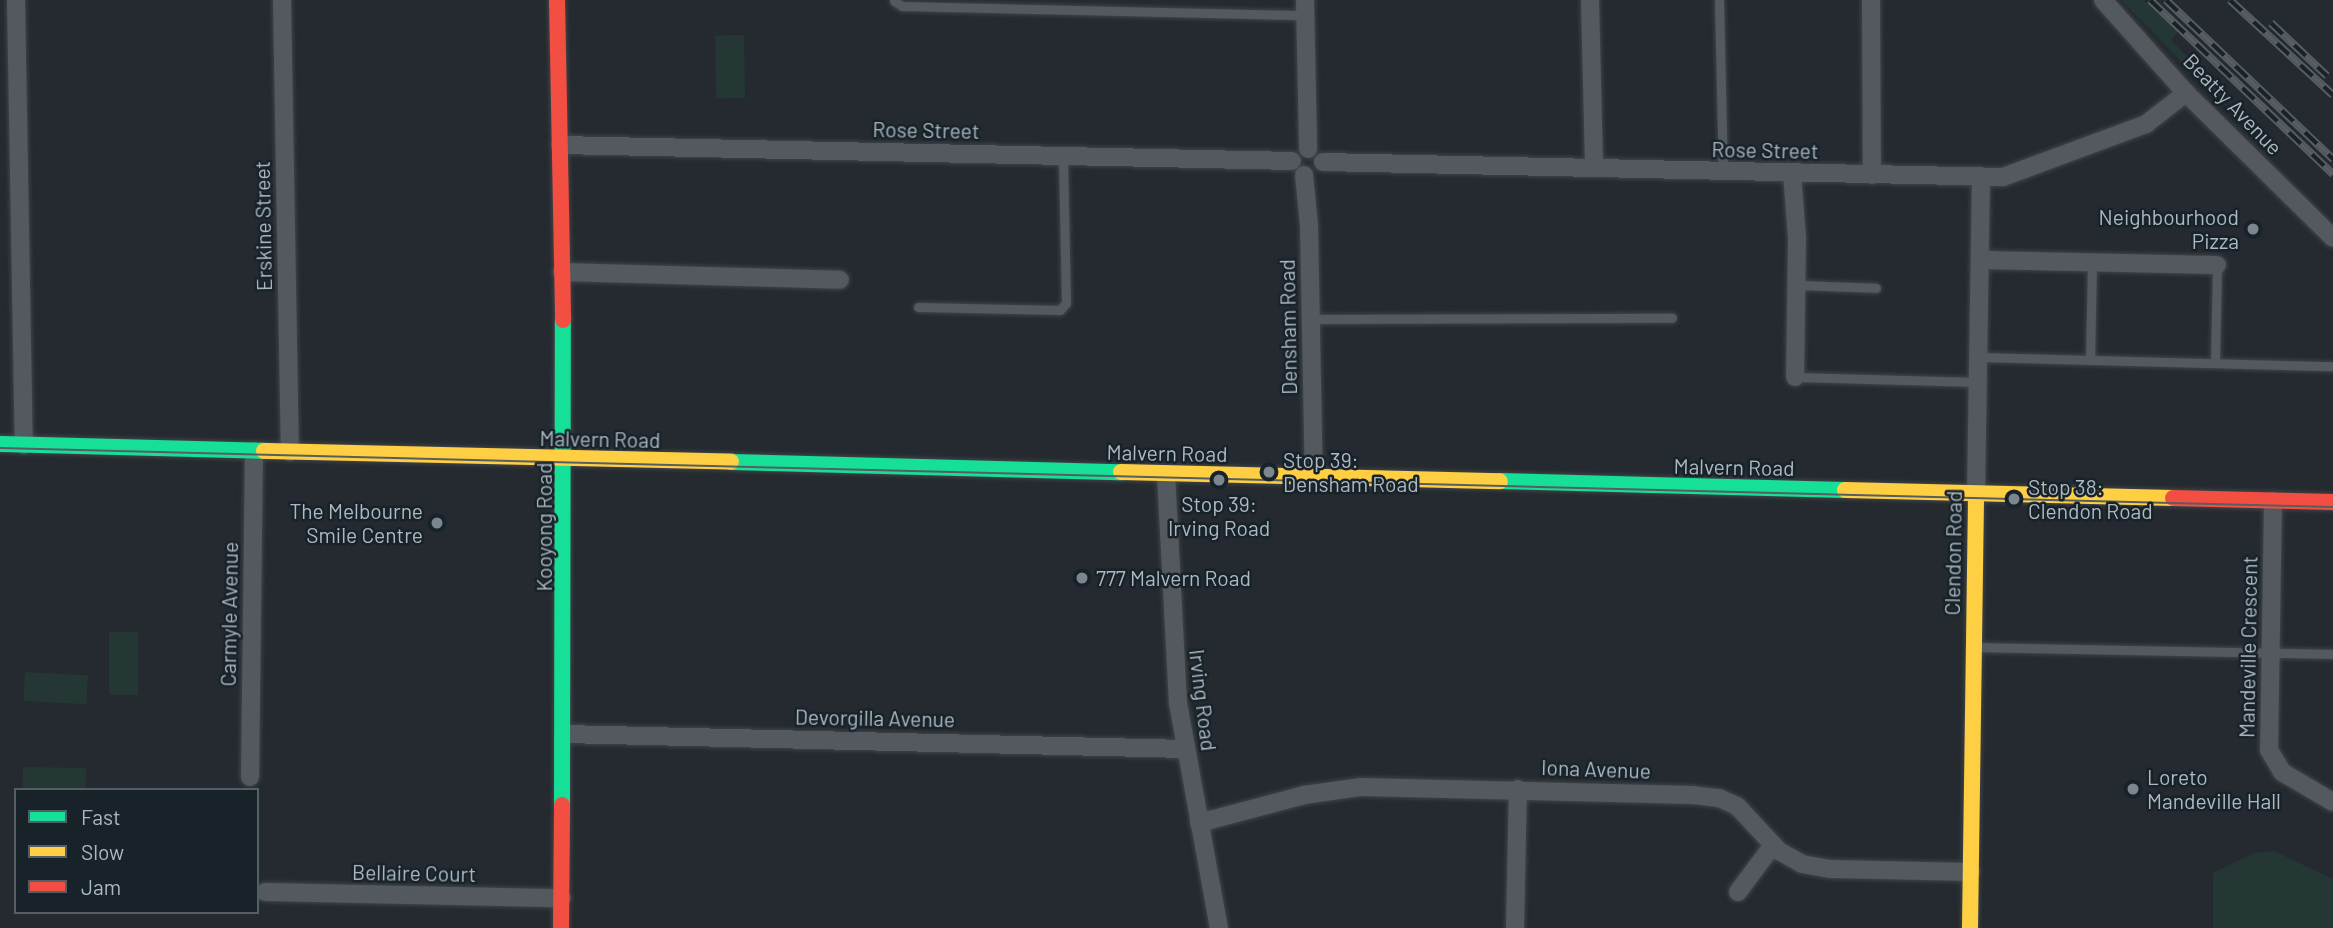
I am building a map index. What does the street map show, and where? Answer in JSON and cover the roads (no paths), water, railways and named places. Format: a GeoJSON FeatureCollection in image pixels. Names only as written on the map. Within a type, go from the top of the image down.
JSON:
{"type":"FeatureCollection","features":[{"type":"Feature","properties":{"kind":"main road","name":"Kooyong Road"},"geometry":{"type":"LineString","coordinates":[[557,0],[566,459],[561,928]]}},
{"type":"Feature","properties":{"kind":"main road","name":"Malvern Road"},"geometry":{"type":"LineString","coordinates":[[0,444],[2333,502]]}},
{"type":"Feature","properties":{"kind":"main road","name":"Clendon Road"},"geometry":{"type":"LineString","coordinates":[[1970,928],[1976,494]]}},
{"type":"Feature","properties":{"kind":"street"},"geometry":{"type":"LineString","coordinates":[[16,0],[24,445]]}},
{"type":"Feature","properties":{"kind":"street","name":"Erskine Street"},"geometry":{"type":"LineString","coordinates":[[282,0],[290,452]]}},
{"type":"Feature","properties":{"kind":"street"},"geometry":{"type":"LineString","coordinates":[[1590,0],[1594,168]]}},
{"type":"Feature","properties":{"kind":"street"},"geometry":{"type":"LineString","coordinates":[[1871,0],[1872,175]]}},
{"type":"Feature","properties":{"kind":"street","name":"Beatty Avenue"},"geometry":{"type":"LineString","coordinates":[[2103,0],[2186,93],[2333,238]]}},
{"type":"Feature","properties":{"kind":"street"},"geometry":{"type":"LineString","coordinates":[[1305,8],[1308,149]]}},
{"type":"Feature","properties":{"kind":"street","name":"Rose Street"},"geometry":{"type":"LineString","coordinates":[[1323,162],[1981,178],[2014,176],[2136,128],[2162,114],[2186,93]]}},
{"type":"Feature","properties":{"kind":"street","name":"Rose Street"},"geometry":{"type":"LineString","coordinates":[[560,145],[1292,161]]}},
{"type":"Feature","properties":{"kind":"street"},"geometry":{"type":"LineString","coordinates":[[1308,149],[1319,152],[1323,162],[1318,172],[1304,176],[1292,161],[1297,152],[1308,149]]}},
{"type":"Feature","properties":{"kind":"street"},"geometry":{"type":"LineString","coordinates":[[1792,173],[1796,285],[1795,376]]}},
{"type":"Feature","properties":{"kind":"street","name":"Densham Road"},"geometry":{"type":"LineString","coordinates":[[1304,176],[1311,319],[1314,478]]}},
{"type":"Feature","properties":{"kind":"street","name":"Clendon Road"},"geometry":{"type":"LineString","coordinates":[[1976,494],[1981,178]]}},
{"type":"Feature","properties":{"kind":"street"},"geometry":{"type":"LineString","coordinates":[[1980,260],[2217,265]]}},
{"type":"Feature","properties":{"kind":"street"},"geometry":{"type":"LineString","coordinates":[[562,272],[840,280]]}},
{"type":"Feature","properties":{"kind":"street","name":"Carmyle Avenue"},"geometry":{"type":"LineString","coordinates":[[250,777],[254,451]]}},
{"type":"Feature","properties":{"kind":"street","name":"Irving Road"},"geometry":{"type":"LineString","coordinates":[[1166,474],[1173,646],[1185,748],[1219,928]]}},
{"type":"Feature","properties":{"kind":"street","name":"Mandeville Crescent"},"geometry":{"type":"LineString","coordinates":[[2273,501],[2270,755],[2282,772],[2333,802]]}},
{"type":"Feature","properties":{"kind":"street","name":"Devorgilla Avenue"},"geometry":{"type":"LineString","coordinates":[[564,734],[1185,748]]}},
{"type":"Feature","properties":{"kind":"street","name":"Iona Avenue"},"geometry":{"type":"LineString","coordinates":[[1199,823],[1304,795],[1361,787],[1518,789],[1719,798],[1746,813],[1773,845],[1792,859],[1821,868],[1971,872]]}},
{"type":"Feature","properties":{"kind":"street"},"geometry":{"type":"LineString","coordinates":[[1515,928],[1518,789]]}},
{"type":"Feature","properties":{"kind":"street"},"geometry":{"type":"LineString","coordinates":[[1738,892],[1773,845]]}},
{"type":"Feature","properties":{"kind":"street","name":"Bellaire Court"},"geometry":{"type":"LineString","coordinates":[[264,892],[562,898]]}},
{"type":"Feature","properties":{"kind":"lane"},"geometry":{"type":"LineString","coordinates":[[1719,0],[1723,172]]}},
{"type":"Feature","properties":{"kind":"lane"},"geometry":{"type":"LineString","coordinates":[[894,1],[902,6],[1305,8]]}},
{"type":"Feature","properties":{"kind":"lane"},"geometry":{"type":"LineString","coordinates":[[918,307],[1060,310],[1066,303],[1063,156]]}},
{"type":"Feature","properties":{"kind":"lane"},"geometry":{"type":"LineString","coordinates":[[2090,360],[2092,262]]}},
{"type":"Feature","properties":{"kind":"lane"},"geometry":{"type":"LineString","coordinates":[[2215,363],[2217,265]]}},
{"type":"Feature","properties":{"kind":"lane"},"geometry":{"type":"LineString","coordinates":[[1796,285],[1875,288]]}},
{"type":"Feature","properties":{"kind":"lane"},"geometry":{"type":"LineString","coordinates":[[1311,319],[1672,318]]}},
{"type":"Feature","properties":{"kind":"lane"},"geometry":{"type":"LineString","coordinates":[[1978,357],[2333,366]]}},
{"type":"Feature","properties":{"kind":"lane"},"geometry":{"type":"LineString","coordinates":[[1795,376],[1978,383]]}},
{"type":"Feature","properties":{"kind":"lane"},"geometry":{"type":"LineString","coordinates":[[1974,646],[2333,654]]}},
{"type":"Feature","properties":{"kind":"tram line"},"geometry":{"type":"LineString","coordinates":[[0,448],[2333,507]]}},
{"type":"Feature","properties":{"kind":"railway"},"geometry":{"type":"LineString","coordinates":[[2150,0],[2333,174]]}},
{"type":"Feature","properties":{"kind":"railway"},"geometry":{"type":"LineString","coordinates":[[2166,0],[2333,159]]}},
{"type":"Feature","properties":{"kind":"railway"},"geometry":{"type":"LineString","coordinates":[[2230,0],[2333,95]]}},
{"type":"Feature","properties":{"kind":"railway"},"geometry":{"type":"LineString","coordinates":[[2271,23],[2327,76]]}},
{"type":"Feature","properties":{"kind":"place","name":"Neighbourhood Pizza"},"geometry":{"type":"Point","coordinates":[2253,229]}},
{"type":"Feature","properties":{"kind":"place","name":"Stop 39: Densham Road"},"geometry":{"type":"Point","coordinates":[1269,472]}},
{"type":"Feature","properties":{"kind":"place","name":"Stop 39: Irving Road"},"geometry":{"type":"Point","coordinates":[1219,480]}},
{"type":"Feature","properties":{"kind":"place","name":"Stop 38: Clendon Road"},"geometry":{"type":"Point","coordinates":[2014,499]}},
{"type":"Feature","properties":{"kind":"place","name":"The Melbourne Smile Centre"},"geometry":{"type":"Point","coordinates":[437,523]}},
{"type":"Feature","properties":{"kind":"place","name":"777 Malvern Road"},"geometry":{"type":"Point","coordinates":[1082,578]}},
{"type":"Feature","properties":{"kind":"place","name":"Loreto Mandeville Hall"},"geometry":{"type":"Point","coordinates":[2133,789]}}]}
